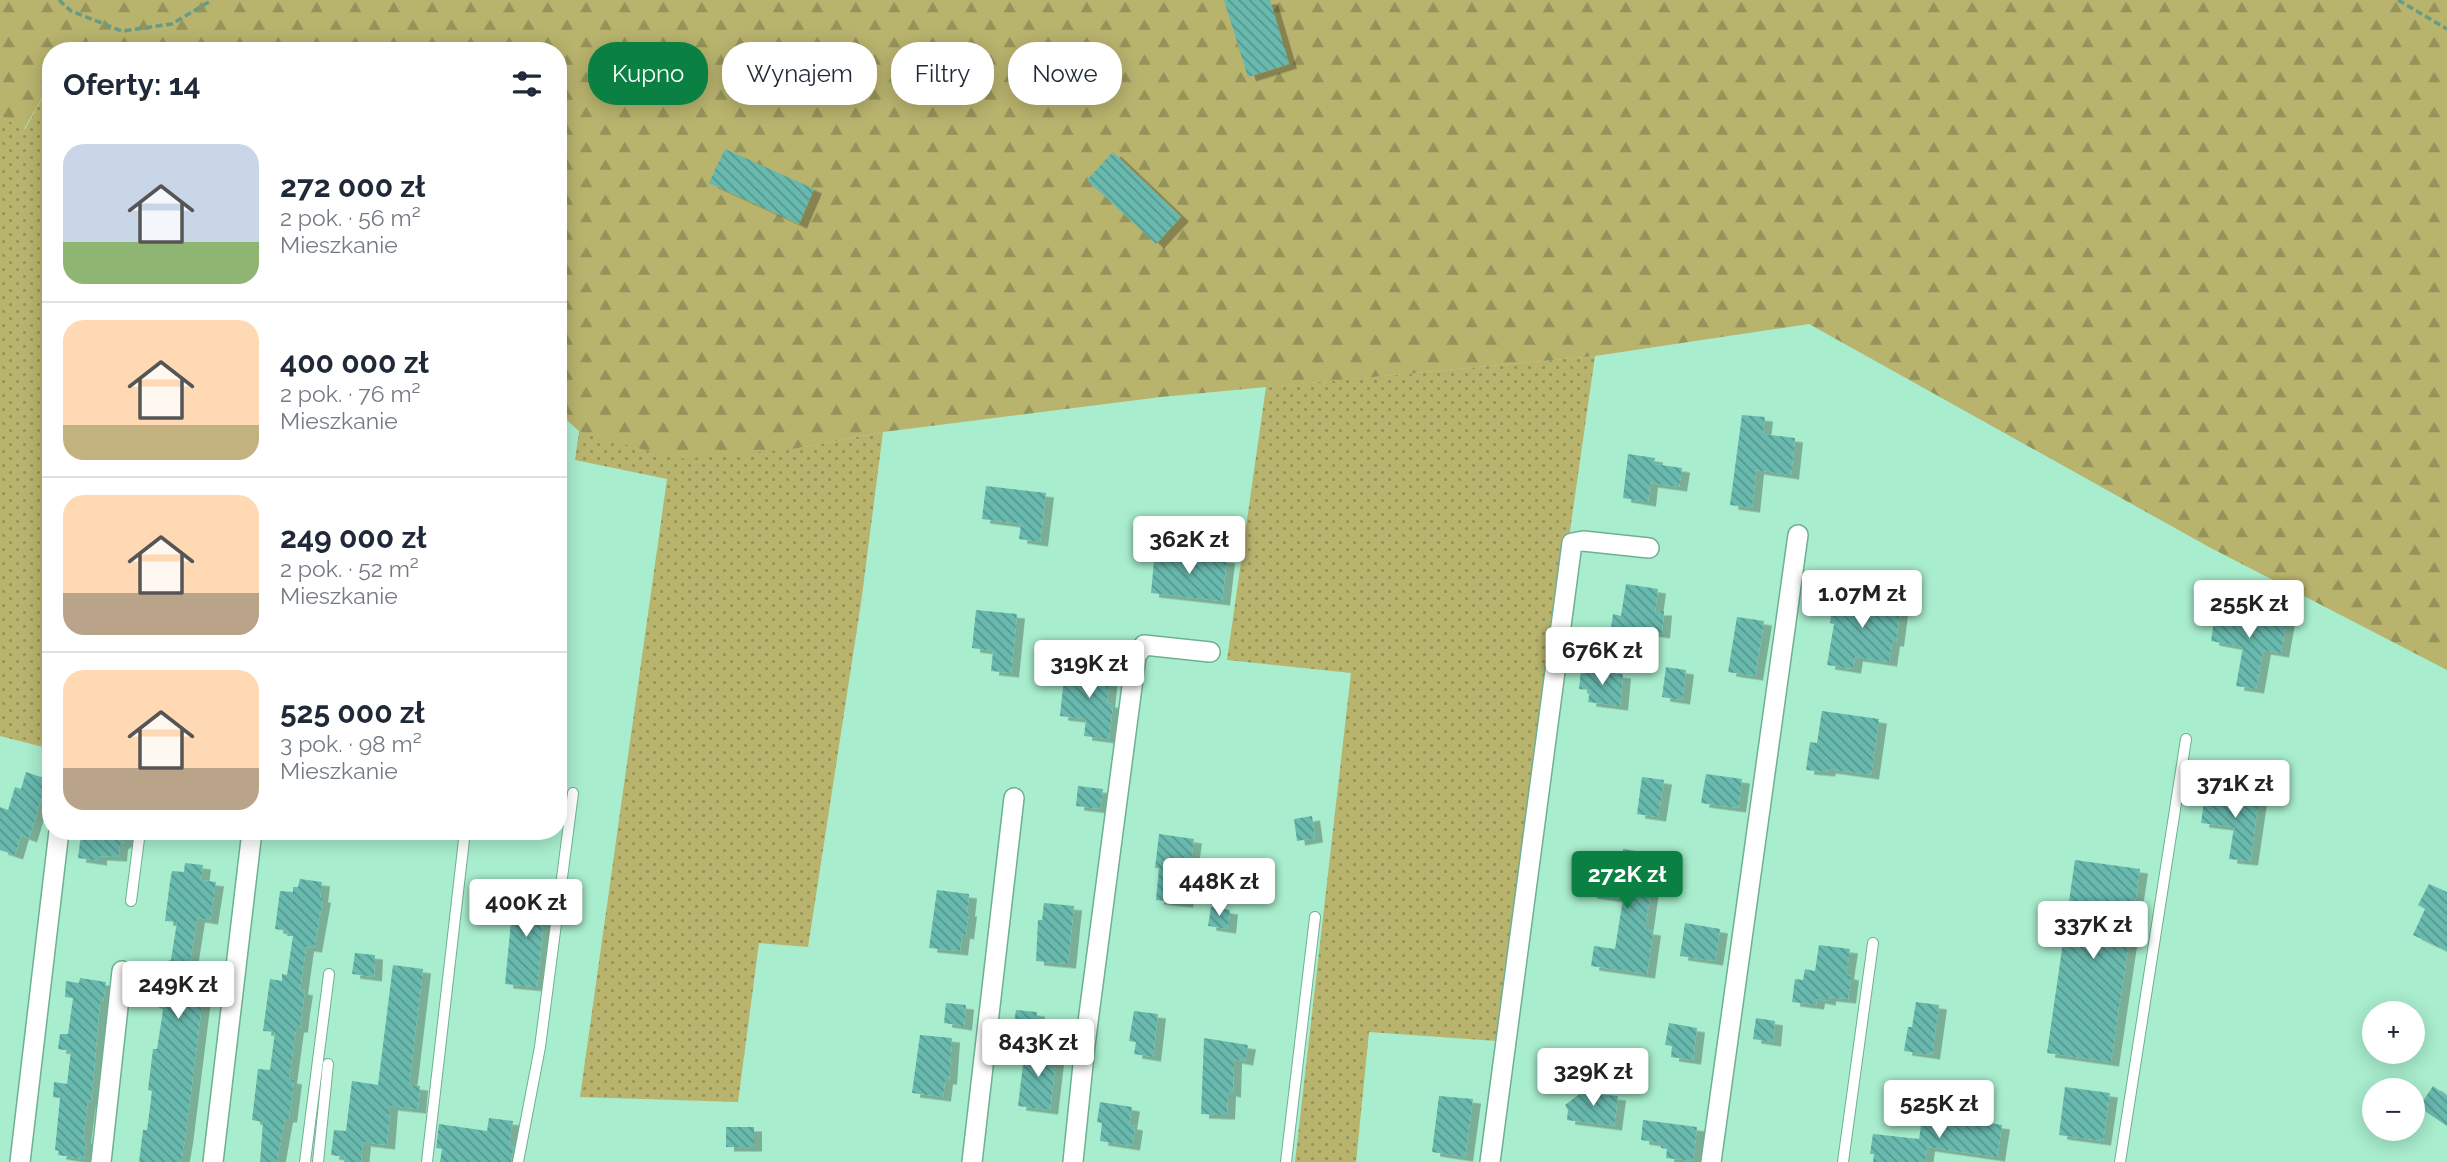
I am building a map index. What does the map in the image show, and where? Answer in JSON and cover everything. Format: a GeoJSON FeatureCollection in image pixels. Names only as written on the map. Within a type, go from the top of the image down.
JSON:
{"type":"FeatureCollection","features":[{"type":"Feature","properties":{"kind":"street"},"geometry":{"type":"LineString","coordinates":[[1711,1162],[1798,535]]}},
{"type":"Feature","properties":{"kind":"street"},"geometry":{"type":"LineString","coordinates":[[1490,1162],[1572,542],[1649,548]]}},
{"type":"Feature","properties":{"kind":"street"},"geometry":{"type":"LineString","coordinates":[[1073,1162],[1085,1045],[1136,656],[1144,645],[1210,652]]}},
{"type":"Feature","properties":{"kind":"street"},"geometry":{"type":"LineString","coordinates":[[972,1162],[1014,798]]}},
{"type":"Feature","properties":{"kind":"street"},"geometry":{"type":"LineString","coordinates":[[20,1162],[58,840]]}},
{"type":"Feature","properties":{"kind":"street"},"geometry":{"type":"LineString","coordinates":[[213,1162],[252,840]]}},
{"type":"Feature","properties":{"kind":"street"},"geometry":{"type":"LineString","coordinates":[[101,1162],[122,971]]}},
{"type":"Feature","properties":{"kind":"lane"},"geometry":{"type":"LineString","coordinates":[[2120,1162],[2186,740]]}},
{"type":"Feature","properties":{"kind":"lane"},"geometry":{"type":"LineString","coordinates":[[567,839],[573,793]]}},
{"type":"Feature","properties":{"kind":"lane"},"geometry":{"type":"LineString","coordinates":[[131,901],[138,840]]}},
{"type":"Feature","properties":{"kind":"lane"},"geometry":{"type":"LineString","coordinates":[[427,1162],[464,840]]}},
{"type":"Feature","properties":{"kind":"lane"},"geometry":{"type":"LineString","coordinates":[[518,1162],[540,1047],[567,840]]}},
{"type":"Feature","properties":{"kind":"lane"},"geometry":{"type":"LineString","coordinates":[[1286,1162],[1315,917]]}},
{"type":"Feature","properties":{"kind":"lane"},"geometry":{"type":"LineString","coordinates":[[1843,1162],[1873,943]]}},
{"type":"Feature","properties":{"kind":"lane"},"geometry":{"type":"LineString","coordinates":[[305,1162],[329,974]]}},
{"type":"Feature","properties":{"kind":"lane"},"geometry":{"type":"LineString","coordinates":[[318,1162],[328,1063]]}},
{"type":"Feature","properties":{"kind":"path"},"geometry":{"type":"LineString","coordinates":[[59,0],[71,11],[122,31],[172,24],[212,0]]}},
{"type":"Feature","properties":{"kind":"path"},"geometry":{"type":"LineString","coordinates":[[2398,0],[2447,29]]}},
{"type":"Feature","properties":{"kind":"green space"},"geometry":{"type":"Polygon","coordinates":[[[0,0],[2447,0],[2447,670],[2209,547],[1809,324],[1595,356],[1161,397],[883,432],[793,449],[678,459],[580,432],[567,420],[567,42],[42,42],[42,98],[24,129],[0,116],[0,0]]]}},
{"type":"Feature","properties":{"kind":"green space"},"geometry":{"type":"Polygon","coordinates":[[[42,99],[42,747],[0,736],[0,116],[25,129],[42,99]]]}},
{"type":"Feature","properties":{"kind":"green space"},"geometry":{"type":"Polygon","coordinates":[[[1595,356],[1497,1041],[1369,1032],[1356,1162],[1295,1162],[1351,673],[1227,660],[1266,387],[1595,356]]]}},
{"type":"Feature","properties":{"kind":"green space"},"geometry":{"type":"Polygon","coordinates":[[[579,432],[793,449],[883,432],[861,603],[808,947],[759,943],[738,1102],[580,1097],[667,479],[575,460],[579,432]]]}},
{"type":"Feature","properties":{"kind":"building"},"geometry":{"type":"Polygon","coordinates":[[[1224,0],[1270,0],[1289,64],[1248,77],[1224,0]]]}},
{"type":"Feature","properties":{"kind":"building"},"geometry":{"type":"Polygon","coordinates":[[[725,149],[814,189],[799,224],[709,183],[725,149]]]}},
{"type":"Feature","properties":{"kind":"building"},"geometry":{"type":"Polygon","coordinates":[[[1113,152],[1181,217],[1156,244],[1087,180],[1113,152]]]}},
{"type":"Feature","properties":{"kind":"building"},"geometry":{"type":"Polygon","coordinates":[[[1742,415],[1765,417],[1763,434],[1795,438],[1791,475],[1756,470],[1752,508],[1730,505],[1742,415]]]}},
{"type":"Feature","properties":{"kind":"building"},"geometry":{"type":"Polygon","coordinates":[[[1628,454],[1655,458],[1654,464],[1682,468],[1679,487],[1650,483],[1648,502],[1623,498],[1628,454]]]}},
{"type":"Feature","properties":{"kind":"building"},"geometry":{"type":"Polygon","coordinates":[[[986,486],[1046,493],[1040,542],[1019,539],[1021,524],[982,519],[986,486]]]}},
{"type":"Feature","properties":{"kind":"building"},"geometry":{"type":"Polygon","coordinates":[[[1155,551],[1227,559],[1222,601],[1151,593],[1155,551]]]}},
{"type":"Feature","properties":{"kind":"building"},"geometry":{"type":"Polygon","coordinates":[[[1626,584],[1658,589],[1655,611],[1664,611],[1662,634],[1642,631],[1641,639],[1610,635],[1613,614],[1621,616],[1626,584]]]}},
{"type":"Feature","properties":{"kind":"building"},"geometry":{"type":"Polygon","coordinates":[[[1834,595],[1901,604],[1896,642],[1892,642],[1889,662],[1855,657],[1853,669],[1827,665],[1834,624],[1830,623],[1834,595]]]}},
{"type":"Feature","properties":{"kind":"building"},"geometry":{"type":"Polygon","coordinates":[[[2216,608],[2287,620],[2281,653],[2263,650],[2256,689],[2236,686],[2243,647],[2211,641],[2216,608]]]}},
{"type":"Feature","properties":{"kind":"building"},"geometry":{"type":"Polygon","coordinates":[[[976,610],[1017,614],[1011,673],[991,671],[993,651],[972,648],[976,610]]]}},
{"type":"Feature","properties":{"kind":"building"},"geometry":{"type":"Polygon","coordinates":[[[1737,617],[1764,621],[1755,676],[1728,672],[1737,617]]]}},
{"type":"Feature","properties":{"kind":"building"},"geometry":{"type":"Polygon","coordinates":[[[1093,665],[1111,667],[1107,703],[1113,704],[1109,739],[1084,736],[1086,719],[1060,716],[1065,668],[1093,672],[1093,665]]]}},
{"type":"Feature","properties":{"kind":"building"},"geometry":{"type":"Polygon","coordinates":[[[1666,667],[1686,670],[1682,700],[1662,697],[1666,667]]]}},
{"type":"Feature","properties":{"kind":"building"},"geometry":{"type":"Polygon","coordinates":[[[1581,670],[1623,674],[1620,706],[1588,702],[1590,690],[1579,689],[1581,670]]]}},
{"type":"Feature","properties":{"kind":"building"},"geometry":{"type":"Polygon","coordinates":[[[1822,711],[1879,719],[1871,775],[1828,769],[1827,772],[1806,770],[1810,742],[1817,743],[1822,711]]]}},
{"type":"Feature","properties":{"kind":"building"},"geometry":{"type":"Polygon","coordinates":[[[26,772],[42,777],[42,795],[29,838],[21,835],[15,855],[0,850],[0,807],[8,810],[15,787],[21,789],[26,772]]]}},
{"type":"Feature","properties":{"kind":"building"},"geometry":{"type":"Polygon","coordinates":[[[1706,774],[1742,779],[1738,808],[1701,803],[1706,774]]]}},
{"type":"Feature","properties":{"kind":"building"},"geometry":{"type":"Polygon","coordinates":[[[1642,777],[1664,780],[1658,817],[1637,814],[1642,777]]]}},
{"type":"Feature","properties":{"kind":"building"},"geometry":{"type":"Polygon","coordinates":[[[1078,786],[1103,789],[1100,809],[1076,806],[1078,786]]]}},
{"type":"Feature","properties":{"kind":"building"},"geometry":{"type":"Polygon","coordinates":[[[2239,790],[2260,793],[2250,861],[2229,859],[2234,827],[2201,823],[2205,795],[2238,800],[2239,790]]]}},
{"type":"Feature","properties":{"kind":"building"},"geometry":{"type":"Polygon","coordinates":[[[1312,816],[1315,838],[1297,841],[1294,819],[1312,816]]]}},
{"type":"Feature","properties":{"kind":"building"},"geometry":{"type":"Polygon","coordinates":[[[1159,834],[1194,839],[1185,903],[1156,900],[1159,868],[1155,868],[1159,834]]]}},
{"type":"Feature","properties":{"kind":"building"},"geometry":{"type":"Polygon","coordinates":[[[80,840],[128,840],[120,845],[119,857],[99,856],[99,861],[78,858],[80,840]]]}},
{"type":"Feature","properties":{"kind":"building"},"geometry":{"type":"Polygon","coordinates":[[[1623,849],[1656,854],[1645,930],[1653,931],[1647,974],[1591,966],[1594,946],[1615,949],[1623,899],[1589,894],[1593,866],[1620,870],[1623,849]]]}},
{"type":"Feature","properties":{"kind":"building"},"geometry":{"type":"Polygon","coordinates":[[[2075,860],[2140,869],[2111,1062],[2047,1053],[2075,860]]]}},
{"type":"Feature","properties":{"kind":"building"},"geometry":{"type":"Polygon","coordinates":[[[185,863],[203,865],[201,880],[216,882],[210,920],[197,918],[190,962],[207,964],[185,1139],[181,1162],[139,1162],[143,1130],[147,1130],[152,1091],[148,1090],[153,1049],[157,1049],[162,1017],[163,1009],[159,1008],[164,967],[168,967],[171,960],[177,922],[165,921],[170,882],[172,871],[184,872],[185,863]]]}},
{"type":"Feature","properties":{"kind":"building"},"geometry":{"type":"Polygon","coordinates":[[[300,879],[322,882],[320,898],[323,898],[314,948],[306,947],[300,990],[305,991],[300,1028],[296,1028],[289,1079],[294,1080],[289,1118],[285,1118],[277,1162],[260,1162],[263,1122],[252,1120],[258,1069],[270,1070],[275,1032],[263,1031],[270,979],[282,981],[282,974],[287,975],[293,936],[287,936],[288,931],[275,929],[280,891],[293,892],[293,887],[298,887],[300,879]]]}},
{"type":"Feature","properties":{"kind":"building"},"geometry":{"type":"Polygon","coordinates":[[[2429,884],[2447,892],[2447,951],[2413,935],[2425,909],[2418,905],[2429,884]]]}},
{"type":"Feature","properties":{"kind":"building"},"geometry":{"type":"Polygon","coordinates":[[[937,890],[969,894],[966,935],[962,934],[960,951],[929,948],[937,890]]]}},
{"type":"Feature","properties":{"kind":"building"},"geometry":{"type":"Polygon","coordinates":[[[514,891],[546,894],[537,987],[505,984],[514,891]]]}},
{"type":"Feature","properties":{"kind":"building"},"geometry":{"type":"Polygon","coordinates":[[[1044,903],[1074,906],[1068,964],[1036,961],[1038,920],[1042,920],[1044,903]]]}},
{"type":"Feature","properties":{"kind":"building"},"geometry":{"type":"Polygon","coordinates":[[[1211,907],[1230,910],[1228,929],[1208,926],[1211,907]]]}},
{"type":"Feature","properties":{"kind":"building"},"geometry":{"type":"Polygon","coordinates":[[[1685,923],[1720,929],[1715,961],[1680,956],[1685,923]]]}},
{"type":"Feature","properties":{"kind":"building"},"geometry":{"type":"Polygon","coordinates":[[[1819,945],[1850,949],[1846,975],[1851,976],[1848,999],[1817,999],[1816,1005],[1792,1002],[1795,979],[1803,980],[1805,969],[1815,971],[1819,945]]]}},
{"type":"Feature","properties":{"kind":"building"},"geometry":{"type":"Polygon","coordinates":[[[355,953],[375,955],[374,977],[352,974],[355,953]]]}},
{"type":"Feature","properties":{"kind":"building"},"geometry":{"type":"Polygon","coordinates":[[[393,965],[423,969],[409,1085],[420,1086],[418,1109],[390,1106],[387,1145],[363,1142],[361,1162],[344,1162],[345,1157],[331,1155],[334,1130],[346,1131],[352,1081],[378,1085],[393,965]]]}},
{"type":"Feature","properties":{"kind":"building"},"geometry":{"type":"Polygon","coordinates":[[[80,978],[106,982],[103,1001],[100,1001],[91,1102],[88,1101],[83,1139],[86,1139],[84,1159],[58,1155],[59,1151],[55,1150],[60,1098],[53,1097],[54,1082],[67,1084],[71,1051],[58,1049],[60,1034],[68,1034],[73,998],[65,997],[66,981],[79,983],[80,978]]]}},
{"type":"Feature","properties":{"kind":"building"},"geometry":{"type":"Polygon","coordinates":[[[1916,1002],[1939,1005],[1932,1055],[1904,1051],[1916,1002]]]}},
{"type":"Feature","properties":{"kind":"building"},"geometry":{"type":"Polygon","coordinates":[[[946,1003],[966,1005],[964,1026],[944,1023],[946,1003]]]}},
{"type":"Feature","properties":{"kind":"building"},"geometry":{"type":"Polygon","coordinates":[[[1016,1010],[1037,1012],[1035,1034],[1013,1031],[1016,1010]]]}},
{"type":"Feature","properties":{"kind":"building"},"geometry":{"type":"Polygon","coordinates":[[[1134,1011],[1158,1014],[1153,1057],[1134,1054],[1136,1042],[1129,1041],[1134,1011]]]}},
{"type":"Feature","properties":{"kind":"building"},"geometry":{"type":"Polygon","coordinates":[[[1756,1018],[1775,1021],[1773,1042],[1753,1039],[1756,1018]]]}},
{"type":"Feature","properties":{"kind":"building"},"geometry":{"type":"Polygon","coordinates":[[[1669,1023],[1697,1028],[1693,1060],[1671,1057],[1672,1046],[1665,1045],[1669,1023]]]}},
{"type":"Feature","properties":{"kind":"building"},"geometry":{"type":"Polygon","coordinates":[[[920,1035],[952,1038],[949,1080],[945,1080],[943,1097],[912,1093],[920,1035]]]}},
{"type":"Feature","properties":{"kind":"building"},"geometry":{"type":"Polygon","coordinates":[[[1204,1038],[1248,1045],[1245,1061],[1234,1059],[1233,1093],[1228,1092],[1227,1115],[1201,1114],[1204,1038]]]}},
{"type":"Feature","properties":{"kind":"building"},"geometry":{"type":"Polygon","coordinates":[[[1025,1048],[1057,1052],[1050,1110],[1018,1106],[1025,1048]]]}},
{"type":"Feature","properties":{"kind":"building"},"geometry":{"type":"Polygon","coordinates":[[[1590,1086],[1597,1094],[1618,1096],[1614,1126],[1567,1120],[1568,1110],[1565,1105],[1590,1086]]]}},
{"type":"Feature","properties":{"kind":"building"},"geometry":{"type":"Polygon","coordinates":[[[2433,1086],[2447,1096],[2447,1126],[2425,1111],[2425,1098],[2433,1086]]]}},
{"type":"Feature","properties":{"kind":"building"},"geometry":{"type":"Polygon","coordinates":[[[2065,1087],[2110,1093],[2103,1141],[2059,1135],[2065,1087]]]}},
{"type":"Feature","properties":{"kind":"building"},"geometry":{"type":"Polygon","coordinates":[[[1439,1096],[1473,1099],[1465,1157],[1432,1152],[1439,1096]]]}},
{"type":"Feature","properties":{"kind":"building"},"geometry":{"type":"Polygon","coordinates":[[[1100,1102],[1132,1107],[1129,1125],[1135,1126],[1132,1146],[1100,1141],[1102,1123],[1097,1122],[1100,1102]]]}},
{"type":"Feature","properties":{"kind":"building"},"geometry":{"type":"Polygon","coordinates":[[[1923,1113],[2002,1125],[1997,1157],[1927,1147],[1925,1162],[1873,1162],[1874,1154],[1870,1154],[1873,1134],[1919,1139],[1923,1113]]]}},
{"type":"Feature","properties":{"kind":"building"},"geometry":{"type":"Polygon","coordinates":[[[489,1118],[513,1121],[509,1144],[514,1144],[511,1162],[440,1162],[442,1149],[436,1148],[439,1124],[487,1131],[489,1118]]]}},
{"type":"Feature","properties":{"kind":"building"},"geometry":{"type":"Polygon","coordinates":[[[1643,1120],[1697,1127],[1693,1161],[1666,1158],[1667,1149],[1661,1148],[1661,1143],[1641,1140],[1643,1120]]]}},
{"type":"Feature","properties":{"kind":"building"},"geometry":{"type":"Polygon","coordinates":[[[726,1127],[754,1127],[754,1147],[726,1147],[726,1127]]]}}]}
